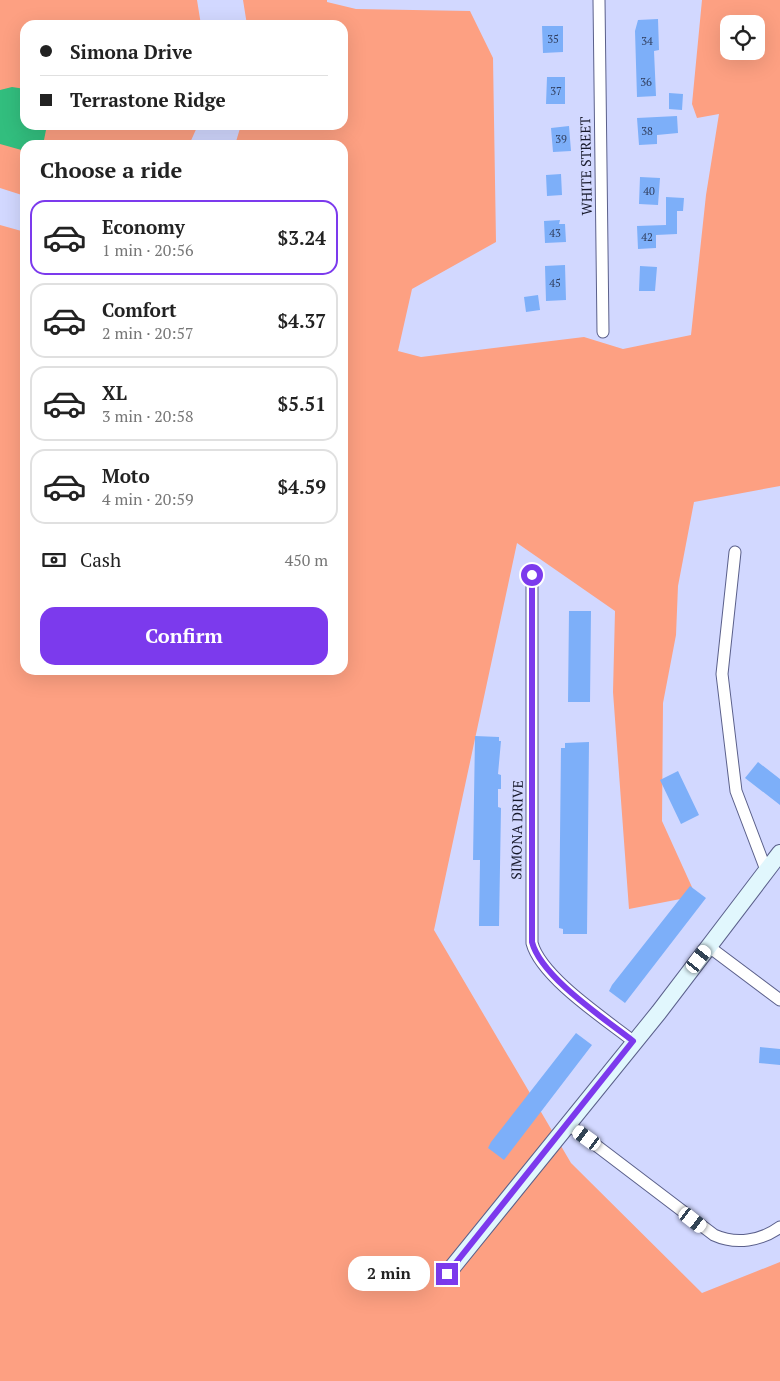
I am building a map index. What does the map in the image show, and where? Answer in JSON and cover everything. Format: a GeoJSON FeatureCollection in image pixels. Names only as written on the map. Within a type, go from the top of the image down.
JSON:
{"type":"FeatureCollection","features":[{"type":"Feature","properties":{"kind":"street","name":"WHITE STREET"},"geometry":{"type":"LineString","coordinates":[[599,0],[603,332]]}},
{"type":"Feature","properties":{"kind":"street"},"geometry":{"type":"LineString","coordinates":[[735,552],[722,674],[736,791],[766,870]]}},
{"type":"Feature","properties":{"kind":"street","name":"SIMONA DRIVE"},"geometry":{"type":"LineString","coordinates":[[532,575],[532,942],[542,963],[561,983],[633,1041]]}},
{"type":"Feature","properties":{"kind":"street"},"geometry":{"type":"LineString","coordinates":[[447,1274],[633,1041],[659,1012],[780,853]]}},
{"type":"Feature","properties":{"kind":"street"},"geometry":{"type":"LineString","coordinates":[[708,946],[780,1000]]}},
{"type":"Feature","properties":{"kind":"street"},"geometry":{"type":"LineString","coordinates":[[568,1124],[714,1235],[734,1241],[751,1240],[764,1236],[780,1227]]}},
{"type":"Feature","properties":{"kind":"shaded area"},"geometry":{"type":"Polygon","coordinates":[[[0,0],[197,0],[200,20],[20,20],[20,130],[196,130],[191,140],[20,140],[20,194],[0,188],[0,0]]]}},
{"type":"Feature","properties":{"kind":"shaded area"},"geometry":{"type":"Polygon","coordinates":[[[243,0],[327,0],[327,2],[356,9],[470,11],[493,58],[496,242],[412,289],[398,351],[421,357],[584,337],[623,349],[691,335],[706,195],[719,114],[697,118],[692,104],[702,0],[780,0],[780,486],[694,502],[678,586],[676,635],[663,703],[662,821],[696,896],[629,909],[613,692],[615,611],[517,543],[434,930],[571,1163],[702,1293],[780,1262],[780,1381],[0,1381],[0,225],[20,231],[20,675],[348,675],[348,140],[236,140],[240,130],[348,130],[348,20],[246,20],[243,0]]]}},
{"type":"Feature","properties":{"kind":"shaded area"},"geometry":{"type":"Polygon","coordinates":[[[12,87],[20,88],[20,130],[46,130],[44,140],[20,140],[20,150],[0,144],[0,90],[12,87]]]}},
{"type":"Feature","properties":{"kind":"building"},"geometry":{"type":"Polygon","coordinates":[[[658,19],[659,50],[654,51],[656,96],[637,97],[635,31],[638,20],[658,19]]]}},
{"type":"Feature","properties":{"kind":"building"},"geometry":{"type":"Polygon","coordinates":[[[542,26],[563,26],[563,52],[543,53],[542,26]]]}},
{"type":"Feature","properties":{"kind":"building"},"geometry":{"type":"Polygon","coordinates":[[[547,77],[565,77],[565,104],[546,104],[547,77]]]}},
{"type":"Feature","properties":{"kind":"building"},"geometry":{"type":"Polygon","coordinates":[[[669,93],[683,94],[682,110],[669,109],[669,93]]]}},
{"type":"Feature","properties":{"kind":"building"},"geometry":{"type":"Polygon","coordinates":[[[677,116],[678,133],[657,135],[657,144],[639,145],[637,118],[677,116]]]}},
{"type":"Feature","properties":{"kind":"building"},"geometry":{"type":"Polygon","coordinates":[[[569,126],[571,151],[553,152],[551,128],[569,126]]]}},
{"type":"Feature","properties":{"kind":"building"},"geometry":{"type":"Polygon","coordinates":[[[561,174],[562,195],[547,196],[546,175],[561,174]]]}},
{"type":"Feature","properties":{"kind":"building"},"geometry":{"type":"Polygon","coordinates":[[[640,177],[660,178],[658,205],[639,204],[640,177]]]}},
{"type":"Feature","properties":{"kind":"building"},"geometry":{"type":"Polygon","coordinates":[[[666,197],[684,198],[683,211],[677,211],[677,234],[656,235],[656,248],[638,249],[637,226],[666,225],[666,197]]]}},
{"type":"Feature","properties":{"kind":"building"},"geometry":{"type":"Polygon","coordinates":[[[560,220],[559,224],[565,224],[566,242],[545,243],[544,221],[560,220]]]}},
{"type":"Feature","properties":{"kind":"building"},"geometry":{"type":"Polygon","coordinates":[[[565,265],[566,300],[546,301],[545,266],[565,265]]]}},
{"type":"Feature","properties":{"kind":"building"},"geometry":{"type":"Polygon","coordinates":[[[640,266],[657,267],[655,291],[639,291],[640,266]]]}},
{"type":"Feature","properties":{"kind":"building"},"geometry":{"type":"Polygon","coordinates":[[[538,295],[540,310],[526,312],[524,297],[538,295]]]}},
{"type":"Feature","properties":{"kind":"building"},"geometry":{"type":"Polygon","coordinates":[[[569,611],[591,611],[590,702],[568,702],[569,611]]]}},
{"type":"Feature","properties":{"kind":"building"},"geometry":{"type":"Polygon","coordinates":[[[475,736],[499,737],[499,741],[501,741],[498,774],[501,775],[501,789],[498,789],[498,807],[501,808],[499,926],[479,926],[480,860],[473,860],[475,736]]]}},
{"type":"Feature","properties":{"kind":"building"},"geometry":{"type":"Polygon","coordinates":[[[589,742],[587,934],[563,934],[563,929],[559,928],[561,748],[565,748],[565,743],[589,742]]]}},
{"type":"Feature","properties":{"kind":"building"},"geometry":{"type":"Polygon","coordinates":[[[758,762],[780,779],[780,805],[745,778],[758,762]]]}},
{"type":"Feature","properties":{"kind":"building"},"geometry":{"type":"Polygon","coordinates":[[[678,771],[699,815],[681,824],[660,780],[678,771]]]}},
{"type":"Feature","properties":{"kind":"building"},"geometry":{"type":"Polygon","coordinates":[[[690,886],[706,898],[625,1003],[609,991],[612,985],[690,886]]]}},
{"type":"Feature","properties":{"kind":"building"},"geometry":{"type":"Polygon","coordinates":[[[576,1033],[592,1045],[504,1160],[488,1148],[491,1142],[576,1033]]]}},
{"type":"Feature","properties":{"kind":"building"},"geometry":{"type":"Polygon","coordinates":[[[760,1047],[780,1049],[780,1065],[759,1063],[760,1047]]]}},
{"type":"Feature","properties":{"kind":"route"},"geometry":{"type":"LineString","coordinates":[[447,1274],[633,1041],[561,983],[542,963],[535,953],[532,942],[530,890],[533,772],[532,575]]}}]}
